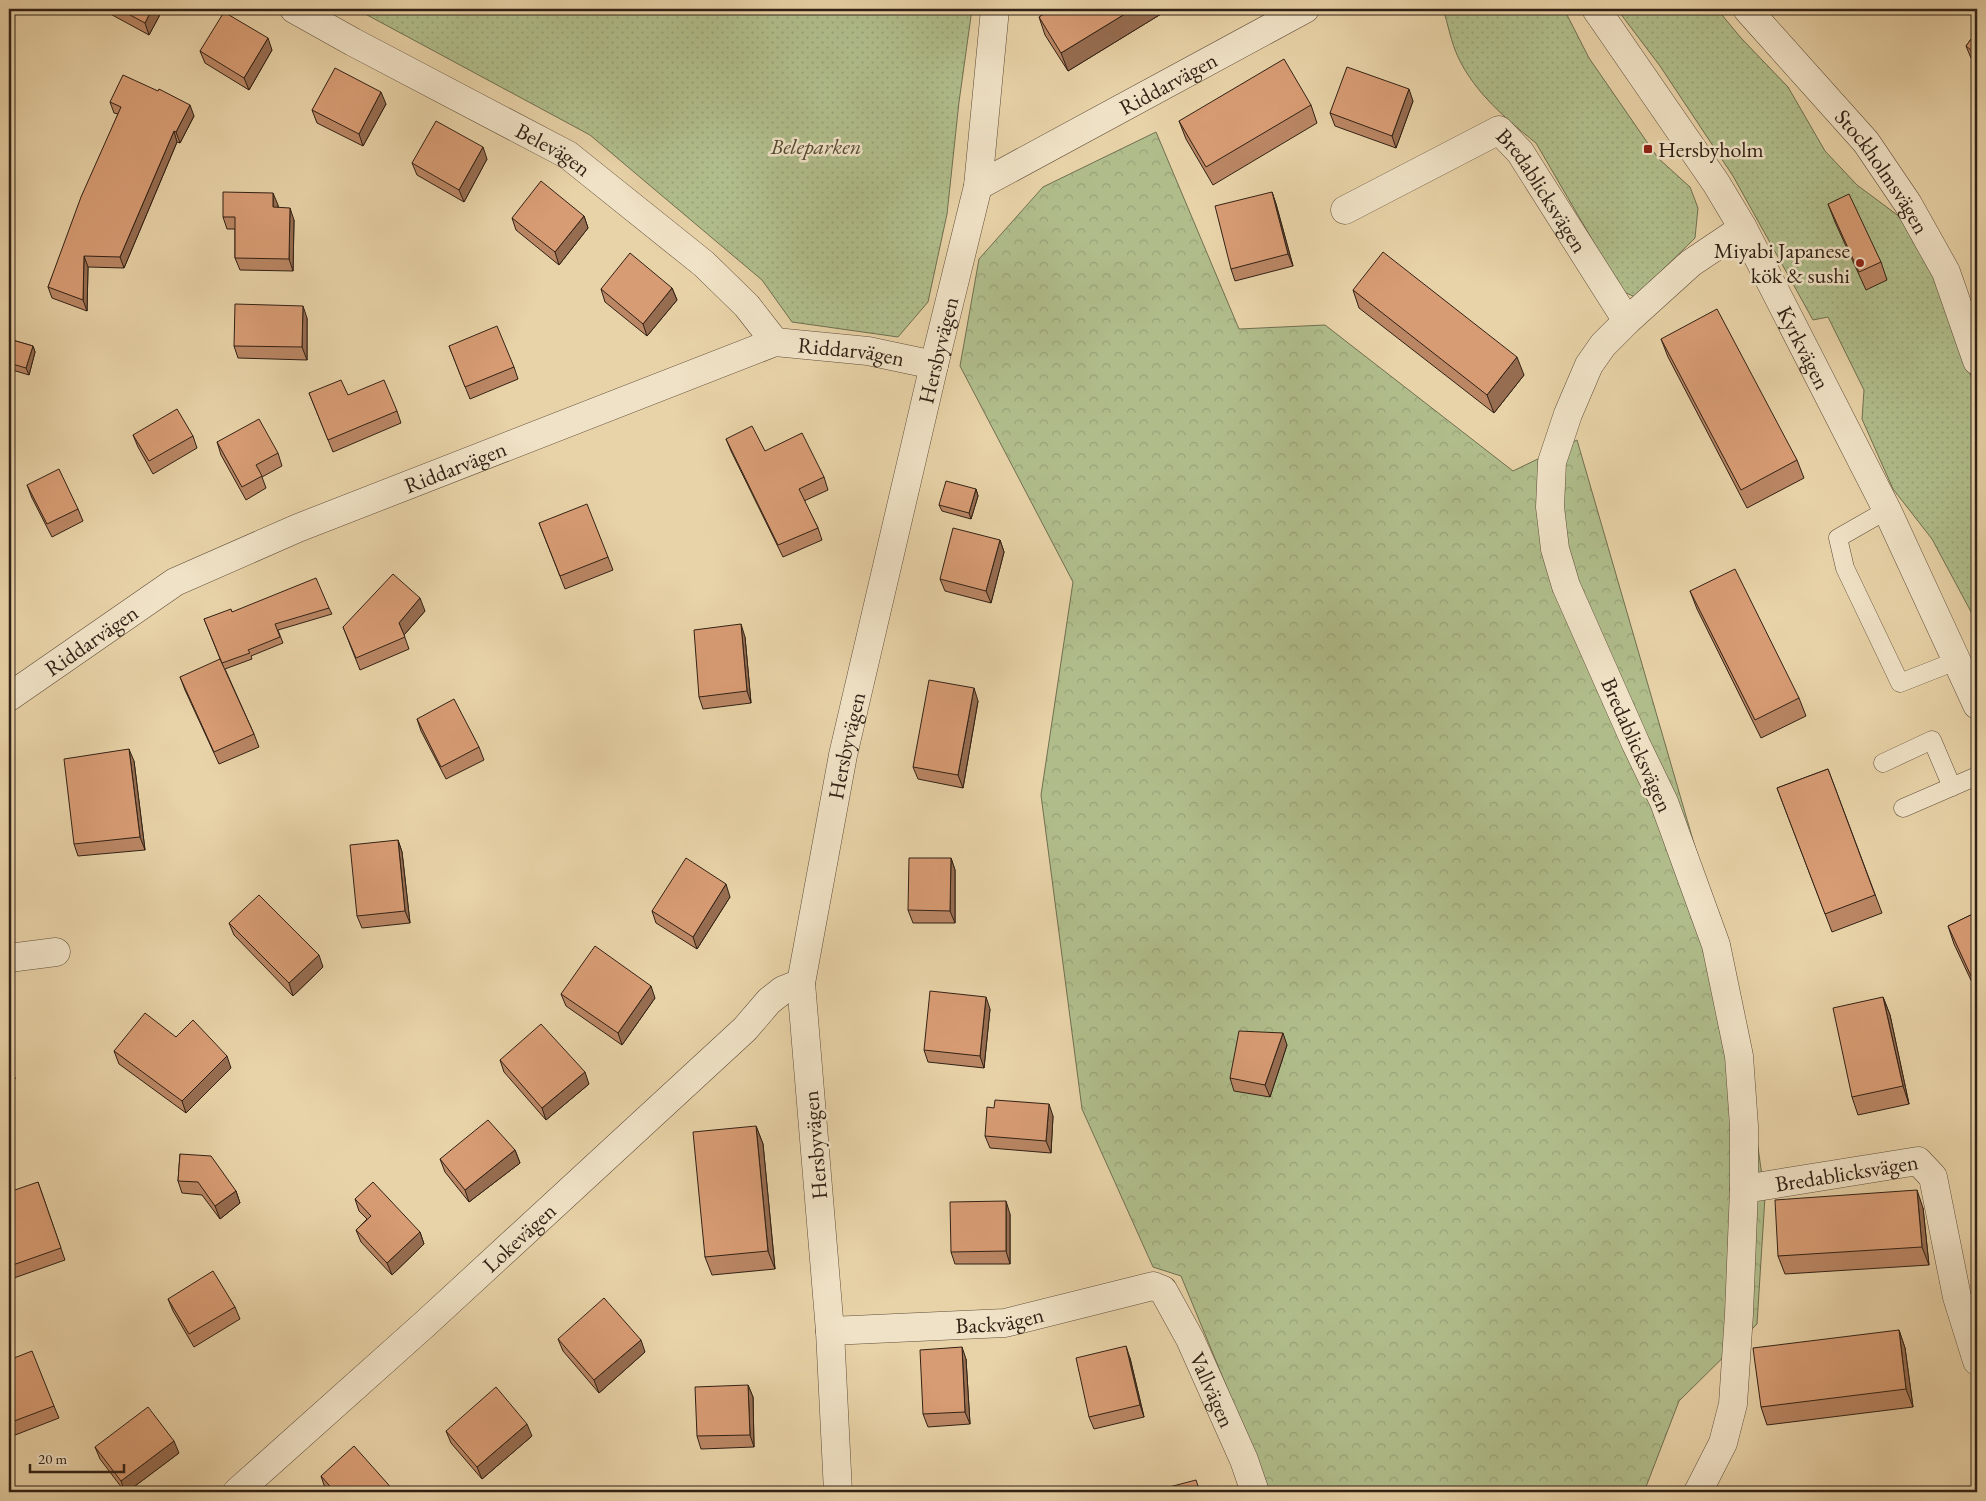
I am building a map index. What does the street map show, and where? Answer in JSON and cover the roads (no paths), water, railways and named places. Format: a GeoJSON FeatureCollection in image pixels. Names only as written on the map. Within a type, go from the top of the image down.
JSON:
{"type":"FeatureCollection","features":[{"type":"Feature","properties":{"kind":"street","name":"Belevägen"},"geometry":{"type":"LineString","coordinates":[[294,9],[568,155],[704,264],[747,306],[775,342]]}},
{"type":"Feature","properties":{"kind":"street","name":"Hersbyvägen"},"geometry":{"type":"LineString","coordinates":[[838,1492],[830,1332],[801,983],[843,755],[978,186],[995,9]]}},
{"type":"Feature","properties":{"kind":"street","name":"Riddarvägen"},"geometry":{"type":"LineString","coordinates":[[978,186],[1305,9]]}},
{"type":"Feature","properties":{"kind":"street","name":"Kyrkvägen"},"geometry":{"type":"LineString","coordinates":[[1596,9],[1716,183],[1743,228],[1887,510],[1977,706]]}},
{"type":"Feature","properties":{"kind":"street","name":"Stockholmsvägen"},"geometry":{"type":"LineString","coordinates":[[1747,9],[1866,142],[1908,204],[1946,272],[1977,361]]}},
{"type":"Feature","properties":{"kind":"street","name":"Bredablicksvägen"},"geometry":{"type":"LineString","coordinates":[[1344,210],[1499,130],[1520,152],[1627,321]]}},
{"type":"Feature","properties":{"kind":"street","name":"Bredablicksvägen"},"geometry":{"type":"LineString","coordinates":[[1698,1492],[1723,1442],[1733,1404],[1744,1189],[1744,1126],[1739,1056],[1716,945],[1664,802],[1636,744],[1566,586],[1555,549],[1550,507],[1552,462],[1568,414],[1590,365],[1603,345],[1691,263],[1743,228]]}},
{"type":"Feature","properties":{"kind":"street","name":"Riddarvägen"},"geometry":{"type":"LineString","coordinates":[[9,697],[175,582],[298,528],[775,342],[868,351],[934,365]]}},
{"type":"Feature","properties":{"kind":"street"},"geometry":{"type":"LineString","coordinates":[[9,958],[56,952]]}},
{"type":"Feature","properties":{"kind":"street","name":"Lokevägen"},"geometry":{"type":"LineString","coordinates":[[237,1492],[390,1356],[745,1029],[769,1001],[783,990],[801,983]]}},
{"type":"Feature","properties":{"kind":"street","name":"Bredablicksvägen"},"geometry":{"type":"LineString","coordinates":[[1744,1189],[1918,1161],[1933,1177],[1957,1297],[1977,1361]]}},
{"type":"Feature","properties":{"kind":"street","name":"Backvägen"},"geometry":{"type":"LineString","coordinates":[[830,1332],[1005,1323],[1153,1286],[1163,1290]]}},
{"type":"Feature","properties":{"kind":"street","name":"Vallvägen"},"geometry":{"type":"LineString","coordinates":[[1163,1290],[1190,1339],[1244,1460],[1255,1492]]}},
{"type":"Feature","properties":{"kind":"lane"},"geometry":{"type":"LineString","coordinates":[[1887,510],[1838,538],[1845,568],[1900,683],[1956,660]]}},
{"type":"Feature","properties":{"kind":"lane"},"geometry":{"type":"LineString","coordinates":[[1882,762],[1932,740],[1952,787]]}},
{"type":"Feature","properties":{"kind":"lane"},"geometry":{"type":"LineString","coordinates":[[1903,808],[1977,776]]}},
{"type":"Feature","properties":{"kind":"place","name":"Hersbyholm"},"geometry":{"type":"Point","coordinates":[1648,149]}},
{"type":"Feature","properties":{"kind":"place","name":"Miyabi Japanese kök & sushi"},"geometry":{"type":"Point","coordinates":[1860,263]}},
{"type":"Feature","properties":{"kind":"park label","name":"Beleparken"},"geometry":{"type":"Point","coordinates":[816,146]}}]}
